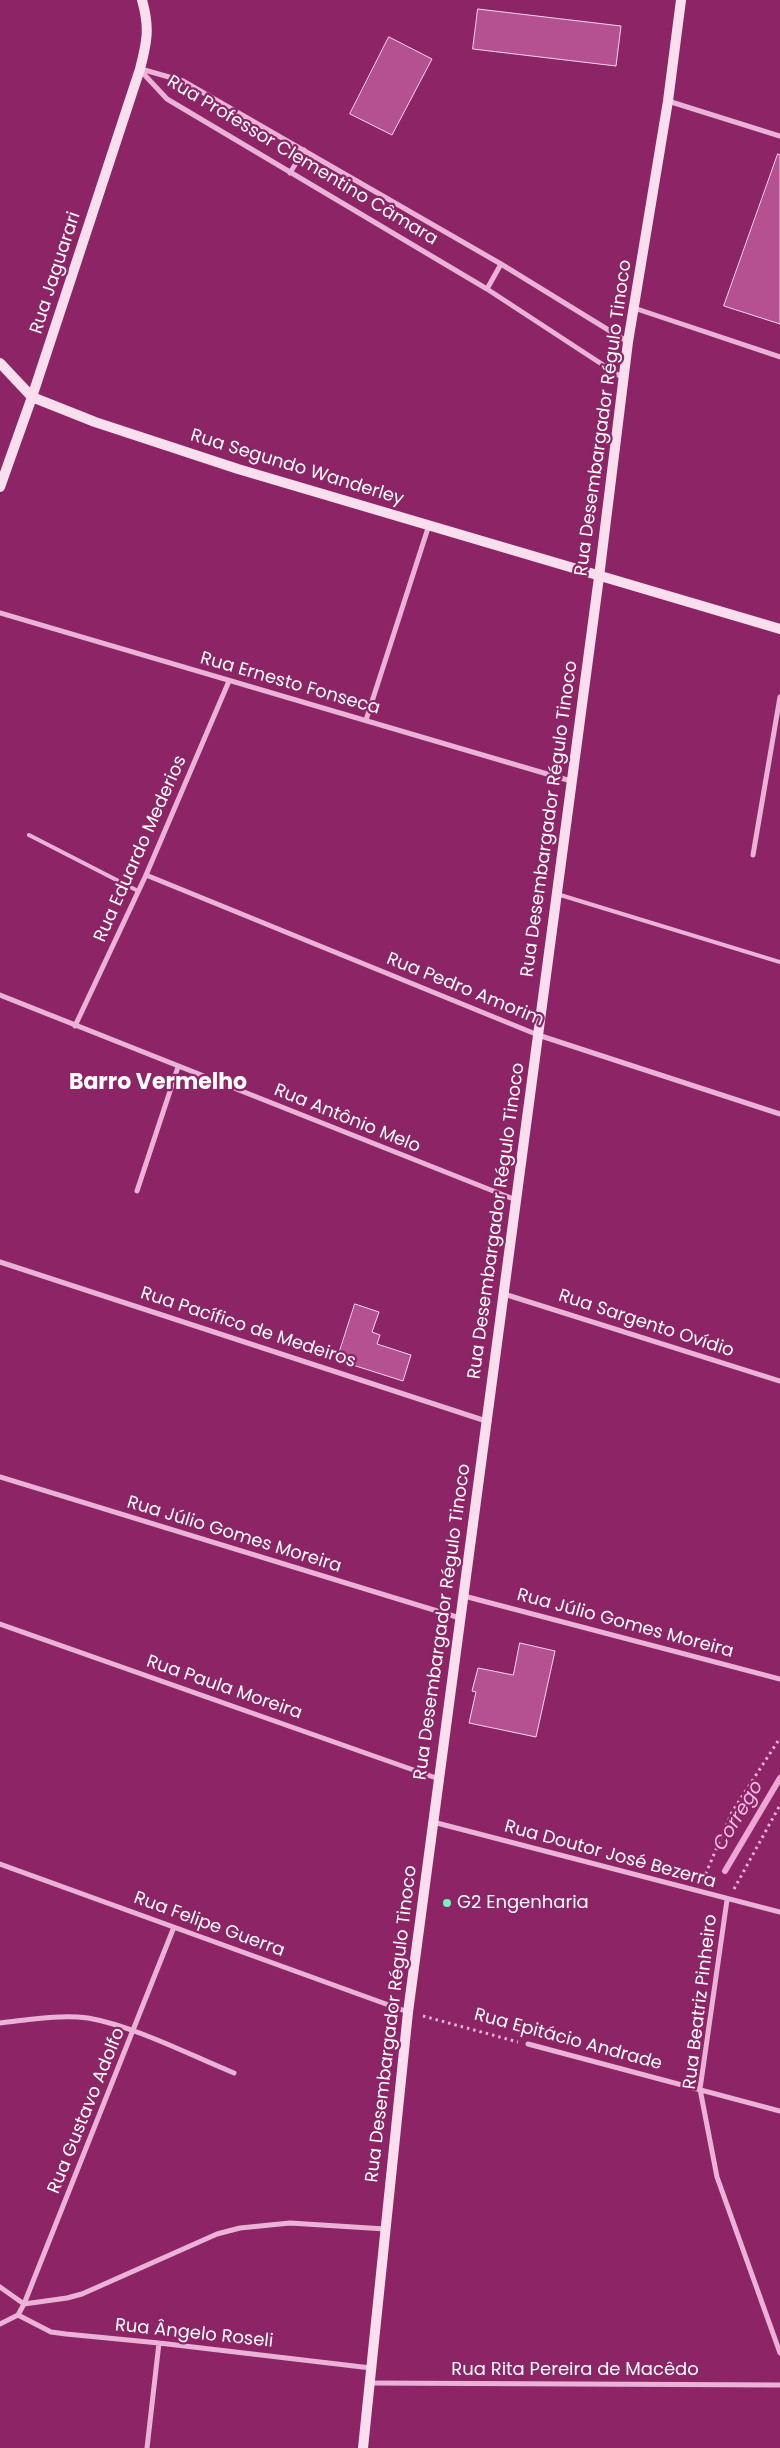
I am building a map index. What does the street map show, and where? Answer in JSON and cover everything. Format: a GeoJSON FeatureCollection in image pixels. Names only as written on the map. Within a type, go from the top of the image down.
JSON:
{"type":"FeatureCollection","features":[{"type":"Feature","properties":{"kind":"street","name":"Rua Jaguarari"},"geometry":{"type":"LineString","coordinates":[[0,486],[32,397],[140,69],[148,38],[142,0]]}},
{"type":"Feature","properties":{"kind":"street","name":"Rua Desembargador Régulo Tinoco"},"geometry":{"type":"LineString","coordinates":[[363,2448],[408,2012],[572,782],[628,342],[668,101],[681,0]]}},
{"type":"Feature","properties":{"kind":"street","name":"Rua Professor Clementino Câmara"},"geometry":{"type":"LineString","coordinates":[[140,69],[183,81],[501,264],[628,342]]}},
{"type":"Feature","properties":{"kind":"street","name":"Rua Professor Clementino Câmara"},"geometry":{"type":"LineString","coordinates":[[140,69],[167,99],[487,289],[624,378]]}},
{"type":"Feature","properties":{"kind":"street"},"geometry":{"type":"LineString","coordinates":[[668,101],[780,136]]}},
{"type":"Feature","properties":{"kind":"street"},"geometry":{"type":"LineString","coordinates":[[290,173],[304,150]]}},
{"type":"Feature","properties":{"kind":"street"},"geometry":{"type":"LineString","coordinates":[[487,289],[501,264]]}},
{"type":"Feature","properties":{"kind":"street"},"geometry":{"type":"LineString","coordinates":[[633,308],[780,357]]}},
{"type":"Feature","properties":{"kind":"street","name":"Rua Segundo Wanderley"},"geometry":{"type":"LineString","coordinates":[[0,363],[32,397],[95,422],[220,463],[599,577],[780,629]]}},
{"type":"Feature","properties":{"kind":"street"},"geometry":{"type":"LineString","coordinates":[[366,720],[429,526]]}},
{"type":"Feature","properties":{"kind":"street","name":"Rua Ernesto Fonseca"},"geometry":{"type":"LineString","coordinates":[[0,613],[572,782]]}},
{"type":"Feature","properties":{"kind":"street","name":"Rua Eduardo Mederios"},"geometry":{"type":"LineString","coordinates":[[75,1026],[146,875],[229,681]]}},
{"type":"Feature","properties":{"kind":"street"},"geometry":{"type":"LineString","coordinates":[[753,855],[780,697]]}},
{"type":"Feature","properties":{"kind":"street","name":"Rua Pedro Amorim"},"geometry":{"type":"LineString","coordinates":[[146,875],[538,1035],[780,1114]]}},
{"type":"Feature","properties":{"kind":"street","name":"Rua Antônio Melo"},"geometry":{"type":"LineString","coordinates":[[0,995],[516,1200]]}},
{"type":"Feature","properties":{"kind":"street"},"geometry":{"type":"LineString","coordinates":[[137,1191],[178,1067]]}},
{"type":"Feature","properties":{"kind":"street","name":"Rua Pacífico de Medeiros"},"geometry":{"type":"LineString","coordinates":[[0,1262],[486,1420]]}},
{"type":"Feature","properties":{"kind":"street","name":"Rua Sargento Ovídio"},"geometry":{"type":"LineString","coordinates":[[503,1294],[780,1381]]}},
{"type":"Feature","properties":{"kind":"street","name":"Rua Júlio Gomes Moreira"},"geometry":{"type":"LineString","coordinates":[[0,1477],[460,1618]]}},
{"type":"Feature","properties":{"kind":"street","name":"Rua Júlio Gomes Moreira"},"geometry":{"type":"LineString","coordinates":[[463,1596],[780,1679]]}},
{"type":"Feature","properties":{"kind":"street","name":"Rua Paula Moreira"},"geometry":{"type":"LineString","coordinates":[[0,1624],[439,1779]]}},
{"type":"Feature","properties":{"kind":"street","name":"Rua Doutor José Bezerra"},"geometry":{"type":"LineString","coordinates":[[433,1822],[780,1912]]}},
{"type":"Feature","properties":{"kind":"street","name":"Rua Felipe Guerra"},"geometry":{"type":"LineString","coordinates":[[0,1864],[408,2012]]}},
{"type":"Feature","properties":{"kind":"street","name":"Rua Beatriz Pinheiro"},"geometry":{"type":"LineString","coordinates":[[728,1900],[700,2089],[717,2177],[780,2354]]}},
{"type":"Feature","properties":{"kind":"street","name":"Rua Gustavo Adolfo"},"geometry":{"type":"LineString","coordinates":[[18,2315],[174,1927]]}},
{"type":"Feature","properties":{"kind":"street"},"geometry":{"type":"LineString","coordinates":[[0,2023],[63,2017],[86,2018],[133,2032],[234,2073]]}},
{"type":"Feature","properties":{"kind":"street","name":"Rua Epitácio Andrade"},"geometry":{"type":"LineString","coordinates":[[528,2044],[780,2111]]}},
{"type":"Feature","properties":{"kind":"street"},"geometry":{"type":"LineString","coordinates":[[0,2287],[24,2304],[67,2298],[82,2294],[217,2234],[240,2228],[290,2223],[385,2229]]}},
{"type":"Feature","properties":{"kind":"street"},"geometry":{"type":"LineString","coordinates":[[0,2324],[18,2315]]}},
{"type":"Feature","properties":{"kind":"street","name":"Rua Ângelo Roseli"},"geometry":{"type":"LineString","coordinates":[[18,2315],[50,2332],[371,2368]]}},
{"type":"Feature","properties":{"kind":"street"},"geometry":{"type":"LineString","coordinates":[[147,2448],[159,2343]]}},
{"type":"Feature","properties":{"kind":"street","name":"Rua Rita Pereira de Macêdo"},"geometry":{"type":"LineString","coordinates":[[370,2383],[780,2385]]}},
{"type":"Feature","properties":{"kind":"lane"},"geometry":{"type":"LineString","coordinates":[[29,835],[138,891]]}},
{"type":"Feature","properties":{"kind":"lane"},"geometry":{"type":"LineString","coordinates":[[557,894],[780,962]]}},
{"type":"Feature","properties":{"kind":"path","name":"Rua Beatriz Pinheiro"},"geometry":{"type":"LineString","coordinates":[[697,1892],[732,1812],[780,1738]]}},
{"type":"Feature","properties":{"kind":"path","name":"Rua Beatriz Pinheiro"},"geometry":{"type":"LineString","coordinates":[[728,1900],[780,1805]]}},
{"type":"Feature","properties":{"kind":"path","name":"Rua Epitácio Andrade"},"geometry":{"type":"LineString","coordinates":[[408,2012],[528,2044]]}},
{"type":"Feature","properties":{"kind":"building"},"geometry":{"type":"Polygon","coordinates":[[[478,9],[621,26],[616,66],[473,49],[478,9]]]}},
{"type":"Feature","properties":{"kind":"building"},"geometry":{"type":"Polygon","coordinates":[[[389,37],[432,59],[392,135],[350,114],[389,37]]]}},
{"type":"Feature","properties":{"kind":"building"},"geometry":{"type":"Polygon","coordinates":[[[778,154],[780,155],[780,324],[724,306],[778,154]]]}},
{"type":"Feature","properties":{"kind":"building"},"geometry":{"type":"Polygon","coordinates":[[[355,1304],[379,1312],[372,1332],[380,1335],[377,1344],[411,1355],[403,1381],[337,1360],[355,1304]]]}},
{"type":"Feature","properties":{"kind":"building"},"geometry":{"type":"Polygon","coordinates":[[[520,1643],[555,1651],[536,1737],[469,1723],[476,1692],[472,1691],[478,1668],[513,1675],[520,1643]]]}},
{"type":"Feature","properties":{"kind":"waterway","name":"Corrego"},"geometry":{"type":"LineString","coordinates":[[725,1871],[780,1778]]}},
{"type":"Feature","properties":{"kind":"place","name":"G2 Engenharia"},"geometry":{"type":"Point","coordinates":[447,1903]}},
{"type":"Feature","properties":{"kind":"district","name":"Barro Vermelho"},"geometry":{"type":"Point","coordinates":[158,1083]}}]}
